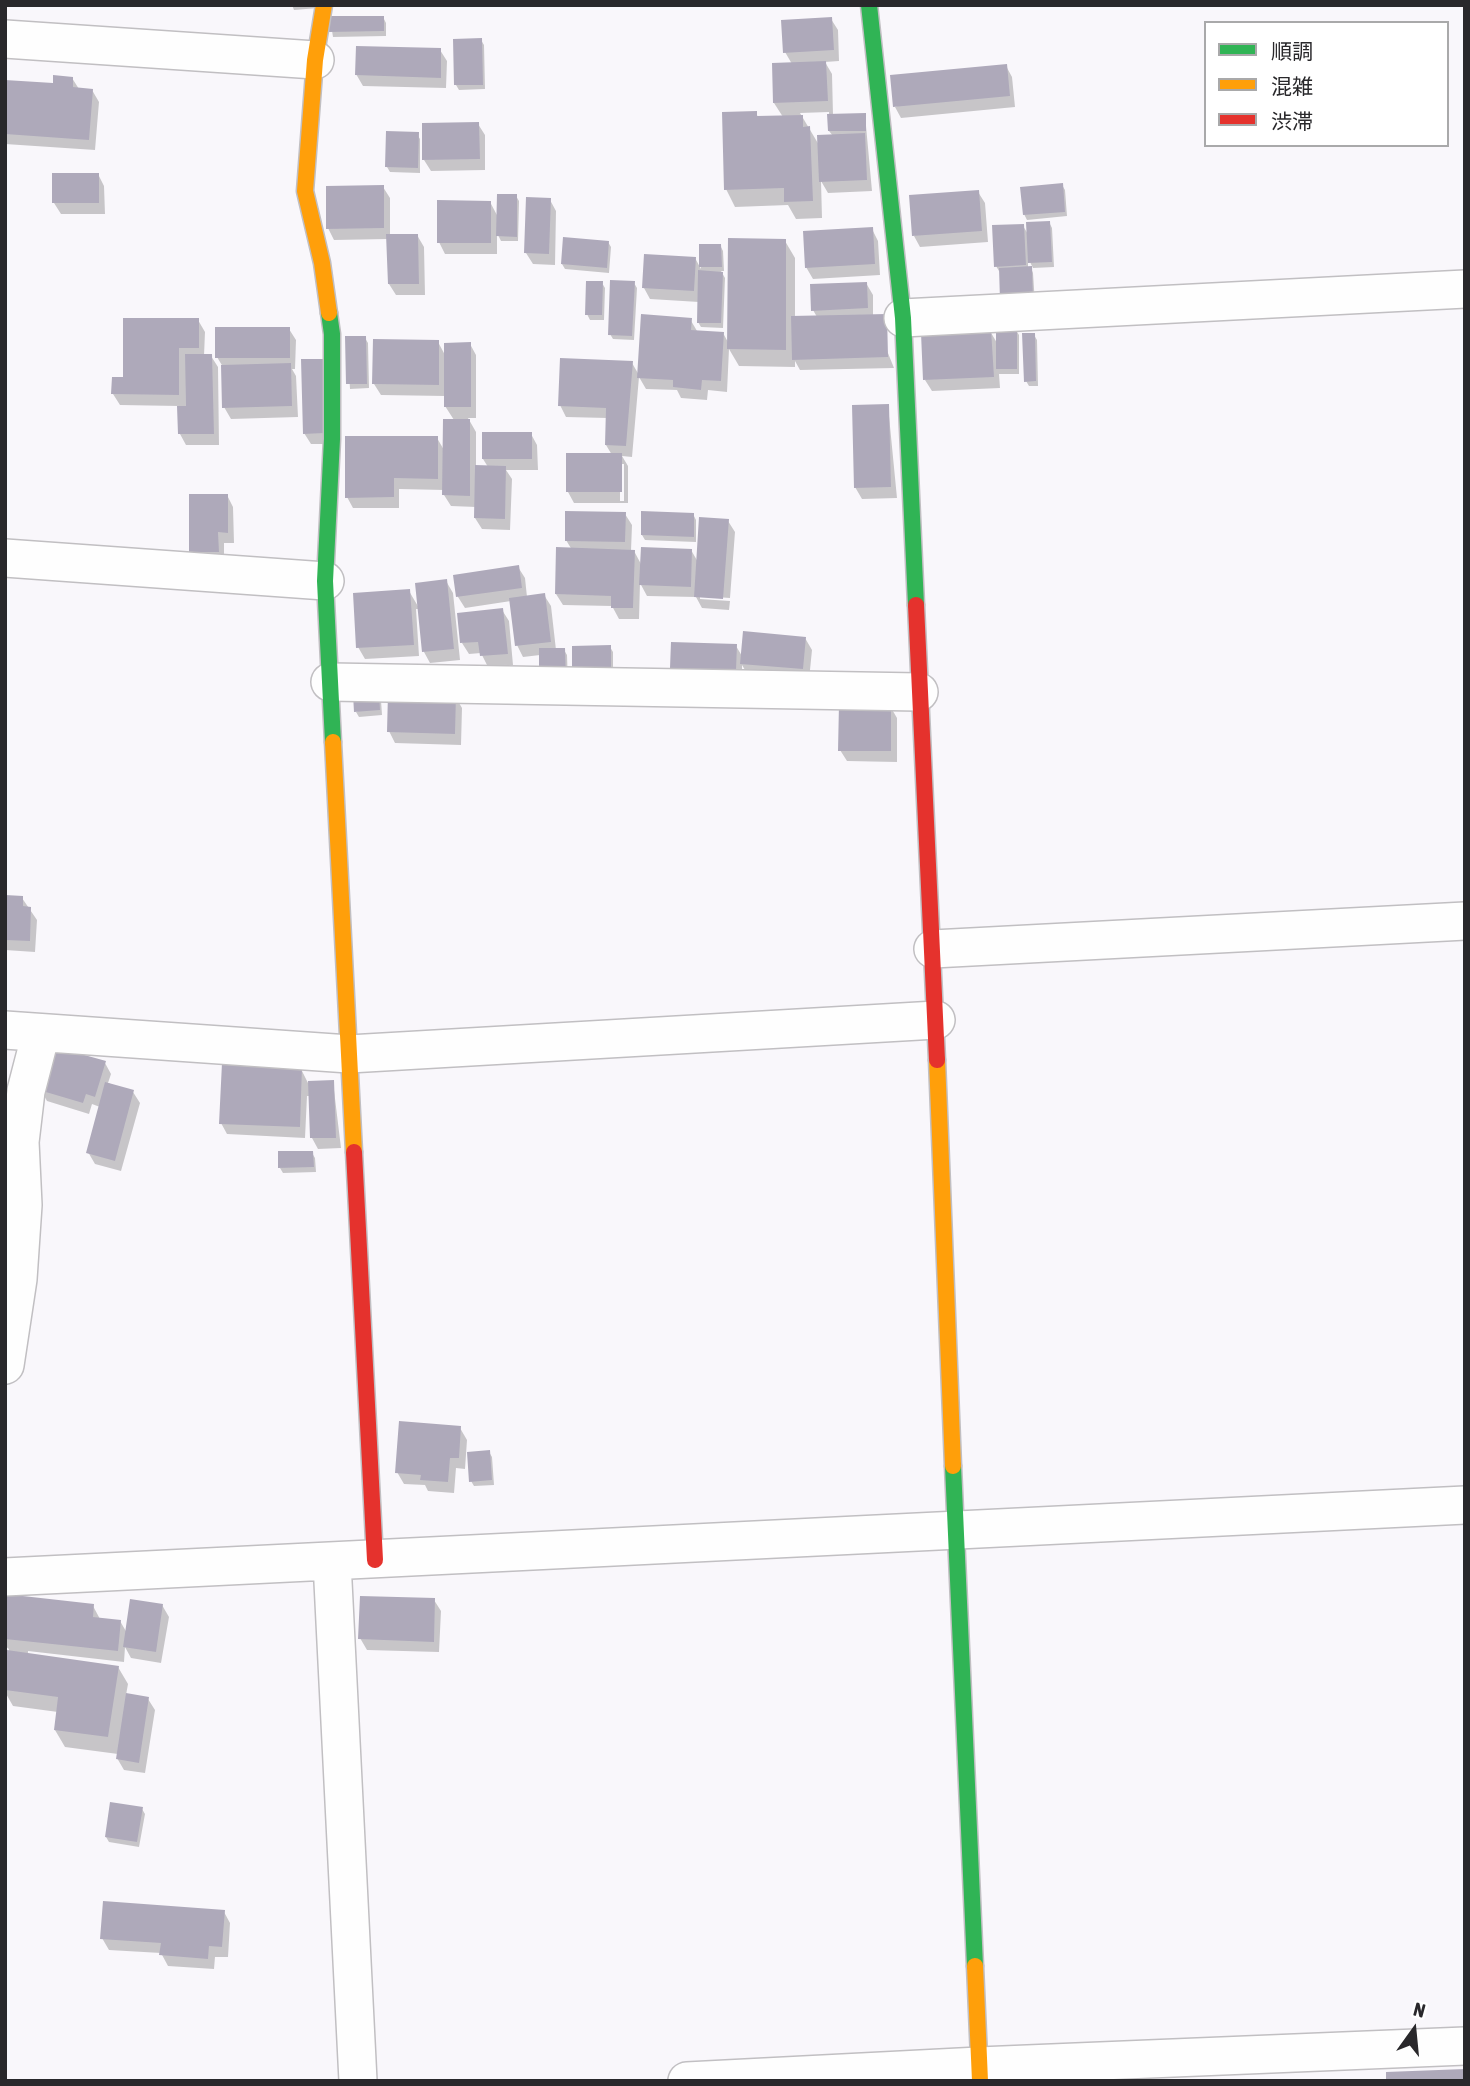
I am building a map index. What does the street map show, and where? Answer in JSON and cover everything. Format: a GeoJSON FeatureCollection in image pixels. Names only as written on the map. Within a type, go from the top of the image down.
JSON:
{"type":"FeatureCollection","features":[{"type":"Feature","properties":{"kind":"street"},"geometry":{"type":"LineString","coordinates":[[324,5],[315,60],[305,191],[321,263],[332,334],[332,439],[325,581],[375,1560]]}},
{"type":"Feature","properties":{"kind":"street"},"geometry":{"type":"LineString","coordinates":[[869,5],[903,318],[933,949],[979,2073]]}},
{"type":"Feature","properties":{"kind":"street"},"geometry":{"type":"LineString","coordinates":[[5,39],[315,60]]}},
{"type":"Feature","properties":{"kind":"street"},"geometry":{"type":"LineString","coordinates":[[903,318],[1465,289]]}},
{"type":"Feature","properties":{"kind":"street"},"geometry":{"type":"LineString","coordinates":[[5,558],[325,581]]}},
{"type":"Feature","properties":{"kind":"street"},"geometry":{"type":"LineString","coordinates":[[330,682],[919,692]]}},
{"type":"Feature","properties":{"kind":"street"},"geometry":{"type":"LineString","coordinates":[[933,949],[1465,921]]}},
{"type":"Feature","properties":{"kind":"street"},"geometry":{"type":"LineString","coordinates":[[5,1365],[18,1279],[23,1205],[20,1142],[26,1091],[23,1031],[349,1054],[936,1020]]}},
{"type":"Feature","properties":{"kind":"street"},"geometry":{"type":"LineString","coordinates":[[5,1577],[1465,1505]]}},
{"type":"Feature","properties":{"kind":"street"},"geometry":{"type":"LineString","coordinates":[[332,1562],[358,2081]]}},
{"type":"Feature","properties":{"kind":"street"},"geometry":{"type":"LineString","coordinates":[[687,2081],[979,2073],[1465,2046]]}},
{"type":"Feature","properties":{"kind":"building"},"geometry":{"type":"Polygon","coordinates":[[[329,16],[384,16],[384,31],[329,32],[329,16]]]}},
{"type":"Feature","properties":{"kind":"building"},"geometry":{"type":"Polygon","coordinates":[[[832,17],[834,50],[783,53],[781,20],[832,17]]]}},
{"type":"Feature","properties":{"kind":"building"},"geometry":{"type":"Polygon","coordinates":[[[482,38],[483,85],[454,85],[453,39],[482,38]]]}},
{"type":"Feature","properties":{"kind":"building"},"geometry":{"type":"Polygon","coordinates":[[[356,46],[441,48],[441,78],[355,75],[356,46]]]}},
{"type":"Feature","properties":{"kind":"building"},"geometry":{"type":"Polygon","coordinates":[[[826,61],[828,101],[773,103],[772,63],[826,61]]]}},
{"type":"Feature","properties":{"kind":"building"},"geometry":{"type":"Polygon","coordinates":[[[1007,64],[1010,96],[893,107],[890,75],[1007,64]]]}},
{"type":"Feature","properties":{"kind":"building"},"geometry":{"type":"Polygon","coordinates":[[[53,75],[73,77],[73,87],[93,89],[89,140],[5,134],[5,80],[53,83],[53,75]]]}},
{"type":"Feature","properties":{"kind":"building"},"geometry":{"type":"Polygon","coordinates":[[[757,111],[757,116],[803,115],[803,127],[810,126],[813,201],[784,202],[784,188],[724,190],[722,112],[757,111]]]}},
{"type":"Feature","properties":{"kind":"building"},"geometry":{"type":"Polygon","coordinates":[[[866,113],[866,131],[828,131],[827,114],[866,113]]]}},
{"type":"Feature","properties":{"kind":"building"},"geometry":{"type":"Polygon","coordinates":[[[479,122],[480,159],[422,160],[422,123],[479,122]]]}},
{"type":"Feature","properties":{"kind":"building"},"geometry":{"type":"Polygon","coordinates":[[[386,131],[419,132],[418,168],[385,167],[386,131]]]}},
{"type":"Feature","properties":{"kind":"building"},"geometry":{"type":"Polygon","coordinates":[[[865,133],[867,180],[819,182],[817,135],[865,133]]]}},
{"type":"Feature","properties":{"kind":"building"},"geometry":{"type":"Polygon","coordinates":[[[52,173],[99,173],[99,203],[52,203],[52,173]]]}},
{"type":"Feature","properties":{"kind":"building"},"geometry":{"type":"Polygon","coordinates":[[[1063,183],[1065,212],[1023,215],[1020,187],[1063,183]]]}},
{"type":"Feature","properties":{"kind":"building"},"geometry":{"type":"Polygon","coordinates":[[[384,185],[384,228],[326,229],[326,186],[384,185]]]}},
{"type":"Feature","properties":{"kind":"building"},"geometry":{"type":"Polygon","coordinates":[[[979,190],[982,231],[912,236],[909,195],[979,190]]]}},
{"type":"Feature","properties":{"kind":"building"},"geometry":{"type":"Polygon","coordinates":[[[497,194],[517,194],[517,237],[496,236],[497,194]]]}},
{"type":"Feature","properties":{"kind":"building"},"geometry":{"type":"Polygon","coordinates":[[[526,197],[551,198],[549,254],[524,253],[526,197]]]}},
{"type":"Feature","properties":{"kind":"building"},"geometry":{"type":"Polygon","coordinates":[[[437,200],[491,201],[491,243],[437,243],[437,200]]]}},
{"type":"Feature","properties":{"kind":"building"},"geometry":{"type":"Polygon","coordinates":[[[1050,221],[1052,262],[1028,263],[1026,222],[1050,221]]]}},
{"type":"Feature","properties":{"kind":"building"},"geometry":{"type":"Polygon","coordinates":[[[1024,224],[1026,265],[994,267],[992,225],[1024,224]]]}},
{"type":"Feature","properties":{"kind":"building"},"geometry":{"type":"Polygon","coordinates":[[[873,227],[875,264],[805,268],[803,231],[873,227]]]}},
{"type":"Feature","properties":{"kind":"building"},"geometry":{"type":"Polygon","coordinates":[[[386,234],[418,234],[419,284],[388,284],[386,234]]]}},
{"type":"Feature","properties":{"kind":"building"},"geometry":{"type":"Polygon","coordinates":[[[563,237],[609,241],[607,268],[561,264],[563,237]]]}},
{"type":"Feature","properties":{"kind":"building"},"geometry":{"type":"Polygon","coordinates":[[[728,238],[786,239],[786,350],[727,349],[728,238]]]}},
{"type":"Feature","properties":{"kind":"building"},"geometry":{"type":"Polygon","coordinates":[[[699,244],[721,244],[722,267],[699,267],[699,244]]]}},
{"type":"Feature","properties":{"kind":"building"},"geometry":{"type":"Polygon","coordinates":[[[644,254],[696,257],[694,291],[642,288],[644,254]]]}},
{"type":"Feature","properties":{"kind":"building"},"geometry":{"type":"Polygon","coordinates":[[[1032,266],[1033,299],[1000,300],[999,268],[1032,266]]]}},
{"type":"Feature","properties":{"kind":"building"},"geometry":{"type":"Polygon","coordinates":[[[698,270],[723,272],[721,323],[697,323],[698,270]]]}},
{"type":"Feature","properties":{"kind":"building"},"geometry":{"type":"Polygon","coordinates":[[[610,280],[635,281],[632,336],[608,335],[610,280]]]}},
{"type":"Feature","properties":{"kind":"building"},"geometry":{"type":"Polygon","coordinates":[[[586,281],[603,281],[602,315],[585,315],[586,281]]]}},
{"type":"Feature","properties":{"kind":"building"},"geometry":{"type":"Polygon","coordinates":[[[867,282],[868,308],[811,311],[810,284],[867,282]]]}},
{"type":"Feature","properties":{"kind":"building"},"geometry":{"type":"Polygon","coordinates":[[[641,314],[692,318],[691,330],[724,332],[721,381],[702,380],[701,390],[673,387],[673,380],[637,378],[641,314]]]}},
{"type":"Feature","properties":{"kind":"building"},"geometry":{"type":"Polygon","coordinates":[[[887,314],[888,357],[792,360],[791,316],[887,314]]]}},
{"type":"Feature","properties":{"kind":"building"},"geometry":{"type":"Polygon","coordinates":[[[123,318],[199,318],[199,348],[179,348],[179,395],[111,394],[112,377],[123,377],[123,318]]]}},
{"type":"Feature","properties":{"kind":"building"},"geometry":{"type":"Polygon","coordinates":[[[215,327],[290,327],[290,358],[215,358],[215,327]]]}},
{"type":"Feature","properties":{"kind":"building"},"geometry":{"type":"Polygon","coordinates":[[[996,328],[1017,328],[1017,369],[996,369],[996,328]]]}},
{"type":"Feature","properties":{"kind":"building"},"geometry":{"type":"Polygon","coordinates":[[[991,329],[994,377],[923,380],[921,333],[991,329]]]}},
{"type":"Feature","properties":{"kind":"building"},"geometry":{"type":"Polygon","coordinates":[[[1022,333],[1035,333],[1036,381],[1024,382],[1022,333]]]}},
{"type":"Feature","properties":{"kind":"building"},"geometry":{"type":"Polygon","coordinates":[[[345,336],[366,336],[367,384],[346,384],[345,336]]]}},
{"type":"Feature","properties":{"kind":"building"},"geometry":{"type":"Polygon","coordinates":[[[373,339],[439,340],[439,385],[372,384],[373,339]]]}},
{"type":"Feature","properties":{"kind":"building"},"geometry":{"type":"Polygon","coordinates":[[[471,342],[471,407],[444,407],[444,343],[471,342]]]}},
{"type":"Feature","properties":{"kind":"building"},"geometry":{"type":"Polygon","coordinates":[[[185,354],[212,354],[214,434],[178,434],[177,406],[186,406],[185,354]]]}},
{"type":"Feature","properties":{"kind":"building"},"geometry":{"type":"Polygon","coordinates":[[[560,358],[633,361],[626,446],[605,445],[606,408],[558,406],[560,358]]]}},
{"type":"Feature","properties":{"kind":"building"},"geometry":{"type":"Polygon","coordinates":[[[301,359],[323,359],[325,433],[303,434],[301,359]]]}},
{"type":"Feature","properties":{"kind":"building"},"geometry":{"type":"Polygon","coordinates":[[[291,363],[292,406],[222,408],[221,365],[291,363]]]}},
{"type":"Feature","properties":{"kind":"building"},"geometry":{"type":"Polygon","coordinates":[[[889,404],[891,487],[854,488],[852,405],[889,404]]]}},
{"type":"Feature","properties":{"kind":"building"},"geometry":{"type":"Polygon","coordinates":[[[443,419],[470,419],[470,496],[442,495],[443,419]]]}},
{"type":"Feature","properties":{"kind":"building"},"geometry":{"type":"Polygon","coordinates":[[[482,432],[532,432],[532,459],[482,459],[482,432]]]}},
{"type":"Feature","properties":{"kind":"building"},"geometry":{"type":"Polygon","coordinates":[[[345,436],[438,436],[438,479],[394,478],[394,497],[345,498],[345,436]]]}},
{"type":"Feature","properties":{"kind":"building"},"geometry":{"type":"Polygon","coordinates":[[[566,453],[622,453],[622,492],[566,492],[566,453]]]}},
{"type":"Feature","properties":{"kind":"building"},"geometry":{"type":"Polygon","coordinates":[[[475,465],[506,466],[505,519],[474,518],[475,465]]]}},
{"type":"Feature","properties":{"kind":"building"},"geometry":{"type":"Polygon","coordinates":[[[189,494],[228,494],[228,533],[218,532],[219,552],[189,552],[189,494]]]}},
{"type":"Feature","properties":{"kind":"building"},"geometry":{"type":"Polygon","coordinates":[[[565,511],[626,512],[625,542],[565,541],[565,511]]]}},
{"type":"Feature","properties":{"kind":"building"},"geometry":{"type":"Polygon","coordinates":[[[641,511],[694,513],[694,537],[641,535],[641,511]]]}},
{"type":"Feature","properties":{"kind":"building"},"geometry":{"type":"Polygon","coordinates":[[[699,517],[729,519],[723,599],[694,597],[699,517]]]}},
{"type":"Feature","properties":{"kind":"building"},"geometry":{"type":"Polygon","coordinates":[[[556,547],[635,550],[633,608],[611,608],[611,596],[555,594],[556,547]]]}},
{"type":"Feature","properties":{"kind":"building"},"geometry":{"type":"Polygon","coordinates":[[[641,547],[692,549],[691,587],[639,585],[641,547]]]}},
{"type":"Feature","properties":{"kind":"building"},"geometry":{"type":"Polygon","coordinates":[[[519,565],[522,588],[456,597],[453,575],[519,565]]]}},
{"type":"Feature","properties":{"kind":"building"},"geometry":{"type":"Polygon","coordinates":[[[447,579],[454,649],[422,652],[415,583],[447,579]]]}},
{"type":"Feature","properties":{"kind":"building"},"geometry":{"type":"Polygon","coordinates":[[[410,589],[414,645],[356,648],[353,593],[410,589]]]}},
{"type":"Feature","properties":{"kind":"building"},"geometry":{"type":"Polygon","coordinates":[[[545,593],[551,642],[515,646],[509,598],[545,593]]]}},
{"type":"Feature","properties":{"kind":"building"},"geometry":{"type":"Polygon","coordinates":[[[503,608],[508,654],[480,656],[478,642],[460,643],[457,613],[503,608]]]}},
{"type":"Feature","properties":{"kind":"building"},"geometry":{"type":"Polygon","coordinates":[[[743,631],[806,637],[803,669],[740,664],[743,631]]]}},
{"type":"Feature","properties":{"kind":"building"},"geometry":{"type":"Polygon","coordinates":[[[671,642],[737,644],[736,671],[670,668],[671,642]]]}},
{"type":"Feature","properties":{"kind":"building"},"geometry":{"type":"Polygon","coordinates":[[[611,645],[611,670],[572,670],[572,646],[611,645]]]}},
{"type":"Feature","properties":{"kind":"building"},"geometry":{"type":"Polygon","coordinates":[[[539,648],[565,648],[566,679],[539,679],[539,648]]]}},
{"type":"Feature","properties":{"kind":"building"},"geometry":{"type":"Polygon","coordinates":[[[379,693],[380,710],[354,712],[353,694],[379,693]]]}},
{"type":"Feature","properties":{"kind":"building"},"geometry":{"type":"Polygon","coordinates":[[[388,693],[456,695],[455,734],[387,732],[388,693]]]}},
{"type":"Feature","properties":{"kind":"building"},"geometry":{"type":"Polygon","coordinates":[[[839,704],[891,704],[891,751],[838,751],[839,704]]]}},
{"type":"Feature","properties":{"kind":"building"},"geometry":{"type":"Polygon","coordinates":[[[5,895],[23,896],[23,906],[31,907],[30,941],[5,940],[5,895]]]}},
{"type":"Feature","properties":{"kind":"building"},"geometry":{"type":"Polygon","coordinates":[[[52,1046],[106,1061],[95,1097],[86,1094],[83,1103],[39,1090],[52,1046]]]}},
{"type":"Feature","properties":{"kind":"building"},"geometry":{"type":"Polygon","coordinates":[[[222,1063],[302,1067],[300,1127],[219,1124],[222,1063]]]}},
{"type":"Feature","properties":{"kind":"building"},"geometry":{"type":"Polygon","coordinates":[[[334,1080],[336,1138],[310,1138],[308,1081],[334,1080]]]}},
{"type":"Feature","properties":{"kind":"building"},"geometry":{"type":"Polygon","coordinates":[[[105,1082],[134,1090],[115,1161],[86,1153],[105,1082]]]}},
{"type":"Feature","properties":{"kind":"building"},"geometry":{"type":"Polygon","coordinates":[[[278,1151],[313,1151],[314,1167],[278,1168],[278,1151]]]}},
{"type":"Feature","properties":{"kind":"building"},"geometry":{"type":"Polygon","coordinates":[[[399,1421],[461,1426],[459,1458],[450,1458],[448,1482],[420,1480],[421,1475],[395,1473],[399,1421]]]}},
{"type":"Feature","properties":{"kind":"building"},"geometry":{"type":"Polygon","coordinates":[[[490,1450],[492,1480],[469,1482],[467,1452],[490,1450]]]}},
{"type":"Feature","properties":{"kind":"building"},"geometry":{"type":"Polygon","coordinates":[[[5,1594],[94,1604],[93,1617],[121,1620],[118,1651],[5,1639],[5,1594]]]}},
{"type":"Feature","properties":{"kind":"building"},"geometry":{"type":"Polygon","coordinates":[[[360,1596],[435,1598],[434,1642],[358,1639],[360,1596]]]}},
{"type":"Feature","properties":{"kind":"building"},"geometry":{"type":"Polygon","coordinates":[[[130,1599],[163,1604],[156,1652],[123,1647],[130,1599]]]}},
{"type":"Feature","properties":{"kind":"building"},"geometry":{"type":"Polygon","coordinates":[[[7,1650],[119,1666],[108,1737],[54,1730],[58,1697],[5,1690],[7,1650]]]}},
{"type":"Feature","properties":{"kind":"building"},"geometry":{"type":"Polygon","coordinates":[[[126,1693],[149,1697],[139,1763],[116,1759],[126,1693]]]}},
{"type":"Feature","properties":{"kind":"building"},"geometry":{"type":"Polygon","coordinates":[[[110,1802],[143,1807],[137,1842],[105,1837],[110,1802]]]}},
{"type":"Feature","properties":{"kind":"building"},"geometry":{"type":"Polygon","coordinates":[[[103,1901],[225,1910],[222,1947],[209,1946],[208,1959],[159,1955],[161,1943],[100,1939],[103,1901]]]}},
{"type":"Feature","properties":{"kind":"building"},"geometry":{"type":"Polygon","coordinates":[[[1465,2069],[1465,2081],[1386,2081],[1386,2072],[1465,2069]]]}},
{"type":"Feature","properties":{"kind":"traffic: fast"},"geometry":{"type":"LineString","coordinates":[[869,5],[903,318],[916,605]]}},
{"type":"Feature","properties":{"kind":"traffic: fast"},"geometry":{"type":"LineString","coordinates":[[329,313],[332,334],[332,439],[325,581],[333,742]]}},
{"type":"Feature","properties":{"kind":"traffic: fast"},"geometry":{"type":"LineString","coordinates":[[953,1466],[975,1966]]}},
{"type":"Feature","properties":{"kind":"traffic: slow"},"geometry":{"type":"LineString","coordinates":[[324,5],[315,60],[305,191],[322,263],[329,313]]}},
{"type":"Feature","properties":{"kind":"traffic: slow"},"geometry":{"type":"LineString","coordinates":[[333,742],[354,1152]]}},
{"type":"Feature","properties":{"kind":"traffic: slow"},"geometry":{"type":"LineString","coordinates":[[937,1060],[953,1466]]}},
{"type":"Feature","properties":{"kind":"traffic: slow"},"geometry":{"type":"LineString","coordinates":[[975,1966],[980,2081]]}},
{"type":"Feature","properties":{"kind":"traffic: jam"},"geometry":{"type":"LineString","coordinates":[[916,605],[937,1060]]}},
{"type":"Feature","properties":{"kind":"traffic: jam"},"geometry":{"type":"LineString","coordinates":[[354,1152],[375,1560]]}}]}
